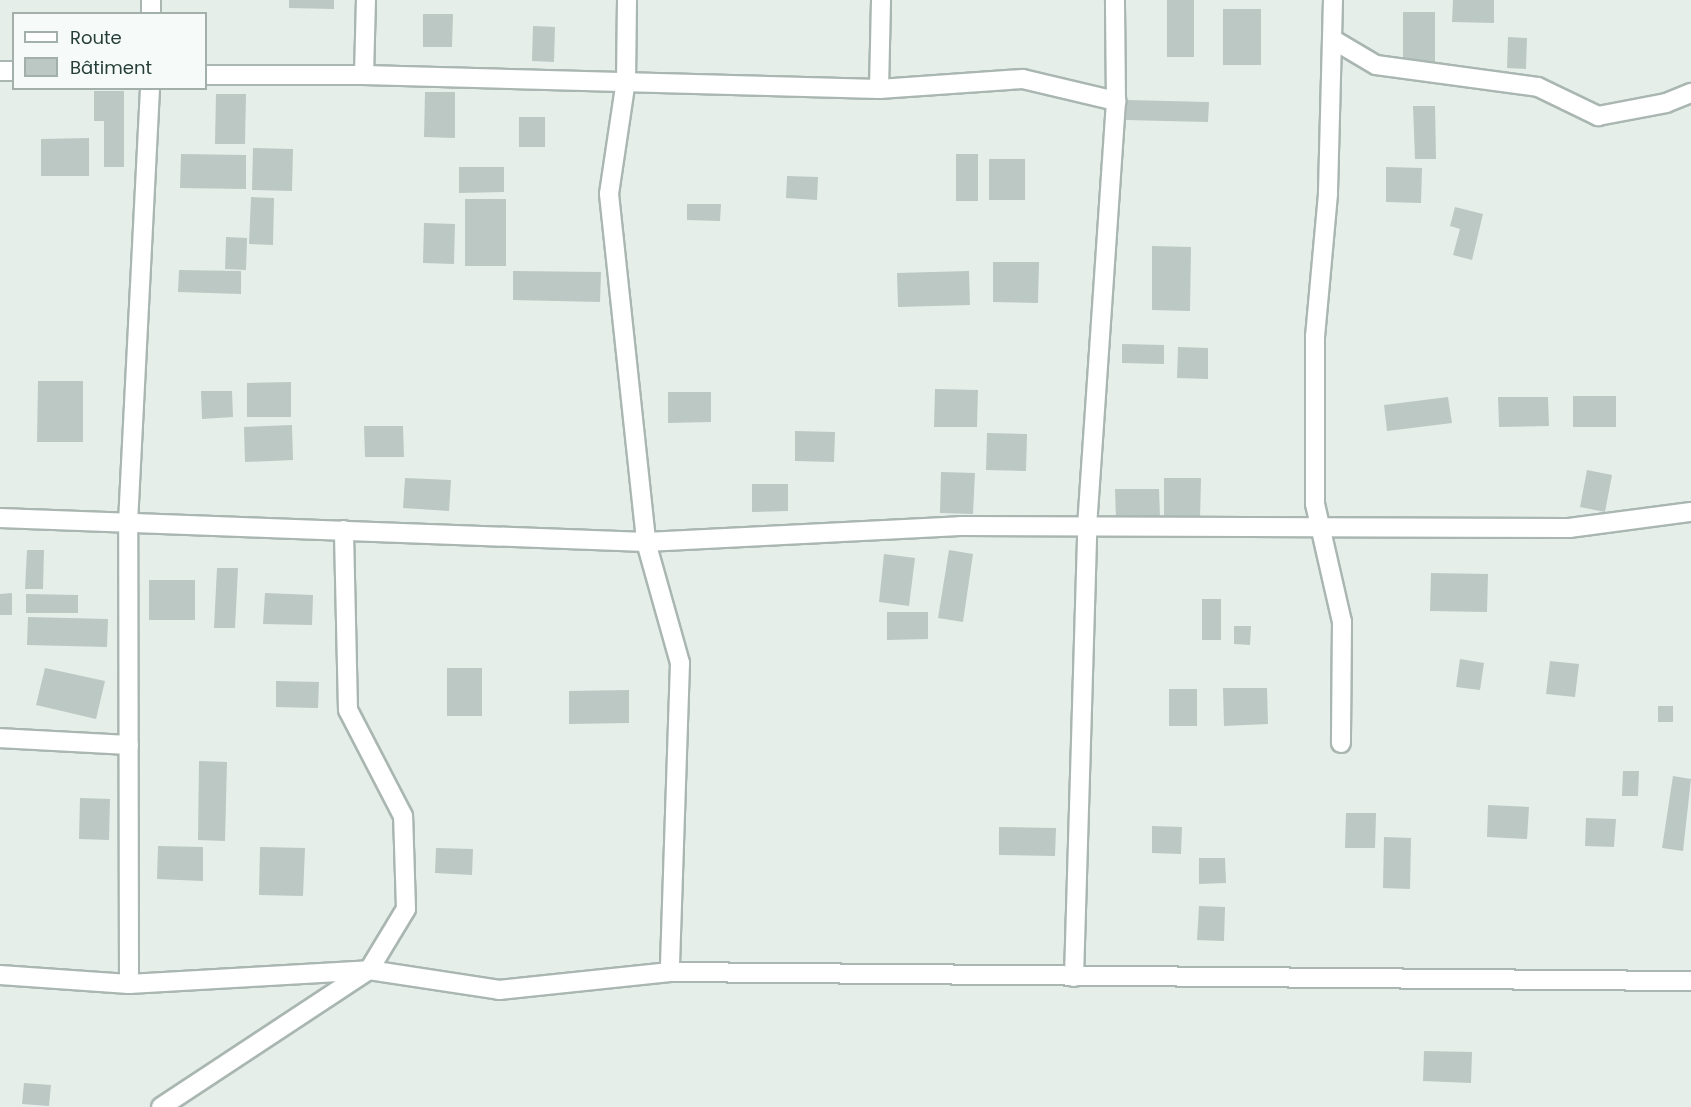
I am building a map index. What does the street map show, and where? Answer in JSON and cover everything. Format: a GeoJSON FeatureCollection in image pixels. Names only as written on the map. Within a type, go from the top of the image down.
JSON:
{"type":"FeatureCollection","features":[{"type":"Feature","properties":{"kind":"street"},"geometry":{"type":"LineString","coordinates":[[364,75],[366,0]]}},
{"type":"Feature","properties":{"kind":"street"},"geometry":{"type":"LineString","coordinates":[[627,0],[626,80],[609,194],[646,542],[680,663],[670,972]]}},
{"type":"Feature","properties":{"kind":"street"},"geometry":{"type":"LineString","coordinates":[[879,88],[880,0]]}},
{"type":"Feature","properties":{"kind":"street"},"geometry":{"type":"LineString","coordinates":[[1074,977],[1087,527],[1116,101],[1115,0]]}},
{"type":"Feature","properties":{"kind":"street"},"geometry":{"type":"LineString","coordinates":[[1333,0],[1328,194],[1315,336],[1318,529],[1342,622],[1341,743]]}},
{"type":"Feature","properties":{"kind":"street"},"geometry":{"type":"LineString","coordinates":[[1332,39],[1376,66],[1538,87],[1598,116],[1666,103],[1691,93]]}},
{"type":"Feature","properties":{"kind":"street"},"geometry":{"type":"LineString","coordinates":[[207,75],[364,75],[626,80],[879,88],[1023,79],[1116,101]]}},
{"type":"Feature","properties":{"kind":"street"},"geometry":{"type":"LineString","coordinates":[[129,984],[128,523],[150,90]]}},
{"type":"Feature","properties":{"kind":"street"},"geometry":{"type":"LineString","coordinates":[[0,518],[646,542],[960,526],[1318,529],[1569,528],[1691,512]]}},
{"type":"Feature","properties":{"kind":"street"},"geometry":{"type":"LineString","coordinates":[[160,1107],[369,970],[406,909],[402,816],[348,710],[344,530]]}},
{"type":"Feature","properties":{"kind":"street"},"geometry":{"type":"LineString","coordinates":[[0,738],[129,745]]}},
{"type":"Feature","properties":{"kind":"street"},"geometry":{"type":"LineString","coordinates":[[0,975],[129,984],[369,970],[499,990],[670,972],[1691,981]]}},
{"type":"Feature","properties":{"kind":"building"},"geometry":{"type":"Polygon","coordinates":[[[289,0],[334,0],[334,9],[289,8],[289,0]]]}},
{"type":"Feature","properties":{"kind":"building"},"geometry":{"type":"Polygon","coordinates":[[[1167,0],[1194,0],[1194,57],[1167,57],[1167,0]]]}},
{"type":"Feature","properties":{"kind":"building"},"geometry":{"type":"Polygon","coordinates":[[[1453,0],[1494,0],[1494,23],[1452,22],[1453,0]]]}},
{"type":"Feature","properties":{"kind":"building"},"geometry":{"type":"Polygon","coordinates":[[[1223,9],[1261,9],[1261,65],[1223,65],[1223,9]]]}},
{"type":"Feature","properties":{"kind":"building"},"geometry":{"type":"Polygon","coordinates":[[[1403,12],[1435,12],[1435,65],[1403,65],[1403,12]]]}},
{"type":"Feature","properties":{"kind":"building"},"geometry":{"type":"Polygon","coordinates":[[[423,14],[453,14],[452,47],[423,47],[423,14]]]}},
{"type":"Feature","properties":{"kind":"building"},"geometry":{"type":"Polygon","coordinates":[[[533,26],[555,27],[554,62],[532,61],[533,26]]]}},
{"type":"Feature","properties":{"kind":"building"},"geometry":{"type":"Polygon","coordinates":[[[1508,37],[1527,38],[1526,69],[1507,68],[1508,37]]]}},
{"type":"Feature","properties":{"kind":"building"},"geometry":{"type":"Polygon","coordinates":[[[94,91],[124,91],[124,167],[104,167],[104,121],[94,121],[94,91]]]}},
{"type":"Feature","properties":{"kind":"building"},"geometry":{"type":"Polygon","coordinates":[[[425,92],[455,92],[455,138],[424,137],[425,92]]]}},
{"type":"Feature","properties":{"kind":"building"},"geometry":{"type":"Polygon","coordinates":[[[216,94],[246,94],[245,144],[215,144],[216,94]]]}},
{"type":"Feature","properties":{"kind":"building"},"geometry":{"type":"Polygon","coordinates":[[[1127,100],[1209,102],[1208,122],[1126,120],[1127,100]]]}},
{"type":"Feature","properties":{"kind":"building"},"geometry":{"type":"Polygon","coordinates":[[[1413,106],[1435,106],[1436,159],[1415,159],[1413,106]]]}},
{"type":"Feature","properties":{"kind":"building"},"geometry":{"type":"Polygon","coordinates":[[[519,117],[545,117],[545,147],[519,147],[519,117]]]}},
{"type":"Feature","properties":{"kind":"building"},"geometry":{"type":"Polygon","coordinates":[[[89,138],[89,176],[41,176],[41,139],[89,138]]]}},
{"type":"Feature","properties":{"kind":"building"},"geometry":{"type":"Polygon","coordinates":[[[253,148],[293,149],[292,191],[252,190],[253,148]]]}},
{"type":"Feature","properties":{"kind":"building"},"geometry":{"type":"Polygon","coordinates":[[[181,154],[246,155],[246,189],[180,188],[181,154]]]}},
{"type":"Feature","properties":{"kind":"building"},"geometry":{"type":"Polygon","coordinates":[[[956,154],[978,154],[978,201],[956,201],[956,154]]]}},
{"type":"Feature","properties":{"kind":"building"},"geometry":{"type":"Polygon","coordinates":[[[989,159],[1025,159],[1025,200],[989,200],[989,159]]]}},
{"type":"Feature","properties":{"kind":"building"},"geometry":{"type":"Polygon","coordinates":[[[459,167],[504,167],[504,192],[459,193],[459,167]]]}},
{"type":"Feature","properties":{"kind":"building"},"geometry":{"type":"Polygon","coordinates":[[[1386,167],[1422,168],[1421,203],[1386,202],[1386,167]]]}},
{"type":"Feature","properties":{"kind":"building"},"geometry":{"type":"Polygon","coordinates":[[[787,176],[818,177],[817,200],[786,198],[787,176]]]}},
{"type":"Feature","properties":{"kind":"building"},"geometry":{"type":"Polygon","coordinates":[[[251,197],[274,198],[273,245],[249,244],[251,197]]]}},
{"type":"Feature","properties":{"kind":"building"},"geometry":{"type":"Polygon","coordinates":[[[465,199],[506,199],[506,266],[465,266],[465,199]]]}},
{"type":"Feature","properties":{"kind":"building"},"geometry":{"type":"Polygon","coordinates":[[[687,204],[721,204],[720,221],[687,220],[687,204]]]}},
{"type":"Feature","properties":{"kind":"building"},"geometry":{"type":"Polygon","coordinates":[[[1455,207],[1483,214],[1472,260],[1453,255],[1460,229],[1450,226],[1455,207]]]}},
{"type":"Feature","properties":{"kind":"building"},"geometry":{"type":"Polygon","coordinates":[[[424,223],[455,224],[454,264],[423,263],[424,223]]]}},
{"type":"Feature","properties":{"kind":"building"},"geometry":{"type":"Polygon","coordinates":[[[226,237],[247,238],[246,270],[225,269],[226,237]]]}},
{"type":"Feature","properties":{"kind":"building"},"geometry":{"type":"Polygon","coordinates":[[[1152,246],[1191,247],[1190,311],[1152,310],[1152,246]]]}},
{"type":"Feature","properties":{"kind":"building"},"geometry":{"type":"Polygon","coordinates":[[[993,262],[1039,262],[1038,303],[993,302],[993,262]]]}},
{"type":"Feature","properties":{"kind":"building"},"geometry":{"type":"Polygon","coordinates":[[[179,270],[241,271],[241,294],[178,292],[179,270]]]}},
{"type":"Feature","properties":{"kind":"building"},"geometry":{"type":"Polygon","coordinates":[[[513,271],[601,272],[600,302],[513,300],[513,271]]]}},
{"type":"Feature","properties":{"kind":"building"},"geometry":{"type":"Polygon","coordinates":[[[969,271],[970,305],[898,307],[897,273],[969,271]]]}},
{"type":"Feature","properties":{"kind":"building"},"geometry":{"type":"Polygon","coordinates":[[[1122,344],[1164,345],[1164,364],[1122,363],[1122,344]]]}},
{"type":"Feature","properties":{"kind":"building"},"geometry":{"type":"Polygon","coordinates":[[[1178,347],[1208,348],[1208,379],[1177,378],[1178,347]]]}},
{"type":"Feature","properties":{"kind":"building"},"geometry":{"type":"Polygon","coordinates":[[[38,381],[83,381],[83,442],[37,442],[38,381]]]}},
{"type":"Feature","properties":{"kind":"building"},"geometry":{"type":"Polygon","coordinates":[[[291,382],[291,417],[247,417],[247,383],[291,382]]]}},
{"type":"Feature","properties":{"kind":"building"},"geometry":{"type":"Polygon","coordinates":[[[935,389],[978,390],[977,427],[934,427],[935,389]]]}},
{"type":"Feature","properties":{"kind":"building"},"geometry":{"type":"Polygon","coordinates":[[[201,391],[232,391],[233,417],[202,419],[201,391]]]}},
{"type":"Feature","properties":{"kind":"building"},"geometry":{"type":"Polygon","coordinates":[[[668,392],[711,392],[711,422],[668,423],[668,392]]]}},
{"type":"Feature","properties":{"kind":"building"},"geometry":{"type":"Polygon","coordinates":[[[1573,396],[1616,396],[1616,427],[1573,427],[1573,396]]]}},
{"type":"Feature","properties":{"kind":"building"},"geometry":{"type":"Polygon","coordinates":[[[1448,397],[1452,423],[1387,431],[1384,405],[1448,397]]]}},
{"type":"Feature","properties":{"kind":"building"},"geometry":{"type":"Polygon","coordinates":[[[1498,397],[1548,397],[1549,426],[1499,427],[1498,397]]]}},
{"type":"Feature","properties":{"kind":"building"},"geometry":{"type":"Polygon","coordinates":[[[292,425],[293,460],[245,462],[244,427],[292,425]]]}},
{"type":"Feature","properties":{"kind":"building"},"geometry":{"type":"Polygon","coordinates":[[[364,426],[403,426],[404,457],[365,457],[364,426]]]}},
{"type":"Feature","properties":{"kind":"building"},"geometry":{"type":"Polygon","coordinates":[[[795,431],[835,432],[834,462],[795,461],[795,431]]]}},
{"type":"Feature","properties":{"kind":"building"},"geometry":{"type":"Polygon","coordinates":[[[987,433],[1027,434],[1026,471],[986,470],[987,433]]]}},
{"type":"Feature","properties":{"kind":"building"},"geometry":{"type":"Polygon","coordinates":[[[1587,470],[1612,475],[1605,512],[1580,507],[1587,470]]]}},
{"type":"Feature","properties":{"kind":"building"},"geometry":{"type":"Polygon","coordinates":[[[941,472],[975,473],[973,514],[940,513],[941,472]]]}},
{"type":"Feature","properties":{"kind":"building"},"geometry":{"type":"Polygon","coordinates":[[[405,478],[451,480],[449,511],[403,508],[405,478]]]}},
{"type":"Feature","properties":{"kind":"building"},"geometry":{"type":"Polygon","coordinates":[[[1164,478],[1201,478],[1200,519],[1164,518],[1164,478]]]}},
{"type":"Feature","properties":{"kind":"building"},"geometry":{"type":"Polygon","coordinates":[[[752,484],[788,484],[788,511],[752,512],[752,484]]]}},
{"type":"Feature","properties":{"kind":"building"},"geometry":{"type":"Polygon","coordinates":[[[1115,489],[1159,489],[1160,517],[1116,518],[1115,489]]]}},
{"type":"Feature","properties":{"kind":"building"},"geometry":{"type":"Polygon","coordinates":[[[27,550],[44,550],[43,589],[25,589],[27,550]]]}},
{"type":"Feature","properties":{"kind":"building"},"geometry":{"type":"Polygon","coordinates":[[[949,550],[973,554],[963,622],[938,618],[949,550]]]}},
{"type":"Feature","properties":{"kind":"building"},"geometry":{"type":"Polygon","coordinates":[[[884,554],[915,558],[909,606],[879,602],[884,554]]]}},
{"type":"Feature","properties":{"kind":"building"},"geometry":{"type":"Polygon","coordinates":[[[217,568],[238,568],[235,628],[214,628],[217,568]]]}},
{"type":"Feature","properties":{"kind":"building"},"geometry":{"type":"Polygon","coordinates":[[[1431,573],[1488,574],[1487,612],[1430,611],[1431,573]]]}},
{"type":"Feature","properties":{"kind":"building"},"geometry":{"type":"Polygon","coordinates":[[[149,580],[195,580],[195,620],[149,620],[149,580]]]}},
{"type":"Feature","properties":{"kind":"building"},"geometry":{"type":"Polygon","coordinates":[[[12,593],[12,615],[0,615],[0,594],[12,593]]]}},
{"type":"Feature","properties":{"kind":"building"},"geometry":{"type":"Polygon","coordinates":[[[265,593],[313,595],[312,625],[263,624],[265,593]]]}},
{"type":"Feature","properties":{"kind":"building"},"geometry":{"type":"Polygon","coordinates":[[[26,594],[78,595],[78,613],[26,613],[26,594]]]}},
{"type":"Feature","properties":{"kind":"building"},"geometry":{"type":"Polygon","coordinates":[[[1202,599],[1221,599],[1221,640],[1202,640],[1202,599]]]}},
{"type":"Feature","properties":{"kind":"building"},"geometry":{"type":"Polygon","coordinates":[[[887,612],[928,612],[928,639],[887,640],[887,612]]]}},
{"type":"Feature","properties":{"kind":"building"},"geometry":{"type":"Polygon","coordinates":[[[28,617],[108,619],[107,647],[27,645],[28,617]]]}},
{"type":"Feature","properties":{"kind":"building"},"geometry":{"type":"Polygon","coordinates":[[[1234,626],[1251,626],[1250,645],[1234,644],[1234,626]]]}},
{"type":"Feature","properties":{"kind":"building"},"geometry":{"type":"Polygon","coordinates":[[[1460,659],[1484,663],[1480,690],[1456,687],[1460,659]]]}},
{"type":"Feature","properties":{"kind":"building"},"geometry":{"type":"Polygon","coordinates":[[[1550,661],[1579,664],[1575,697],[1546,694],[1550,661]]]}},
{"type":"Feature","properties":{"kind":"building"},"geometry":{"type":"Polygon","coordinates":[[[45,668],[105,681],[96,719],[36,705],[45,668]]]}},
{"type":"Feature","properties":{"kind":"building"},"geometry":{"type":"Polygon","coordinates":[[[447,668],[482,668],[482,716],[447,716],[447,668]]]}},
{"type":"Feature","properties":{"kind":"building"},"geometry":{"type":"Polygon","coordinates":[[[276,681],[319,682],[318,708],[276,707],[276,681]]]}},
{"type":"Feature","properties":{"kind":"building"},"geometry":{"type":"Polygon","coordinates":[[[1223,688],[1267,688],[1268,724],[1224,726],[1223,688]]]}},
{"type":"Feature","properties":{"kind":"building"},"geometry":{"type":"Polygon","coordinates":[[[1169,689],[1197,689],[1197,726],[1169,726],[1169,689]]]}},
{"type":"Feature","properties":{"kind":"building"},"geometry":{"type":"Polygon","coordinates":[[[629,690],[629,723],[569,724],[569,691],[629,690]]]}},
{"type":"Feature","properties":{"kind":"building"},"geometry":{"type":"Polygon","coordinates":[[[1658,706],[1673,706],[1673,722],[1658,722],[1658,706]]]}},
{"type":"Feature","properties":{"kind":"building"},"geometry":{"type":"Polygon","coordinates":[[[199,761],[227,762],[225,841],[198,840],[199,761]]]}},
{"type":"Feature","properties":{"kind":"building"},"geometry":{"type":"Polygon","coordinates":[[[1623,771],[1639,771],[1638,796],[1622,796],[1623,771]]]}},
{"type":"Feature","properties":{"kind":"building"},"geometry":{"type":"Polygon","coordinates":[[[1673,776],[1691,779],[1683,851],[1662,848],[1673,776]]]}},
{"type":"Feature","properties":{"kind":"building"},"geometry":{"type":"Polygon","coordinates":[[[80,798],[110,799],[109,840],[79,839],[80,798]]]}},
{"type":"Feature","properties":{"kind":"building"},"geometry":{"type":"Polygon","coordinates":[[[1488,805],[1529,807],[1527,839],[1487,837],[1488,805]]]}},
{"type":"Feature","properties":{"kind":"building"},"geometry":{"type":"Polygon","coordinates":[[[1346,813],[1376,813],[1375,848],[1345,848],[1346,813]]]}},
{"type":"Feature","properties":{"kind":"building"},"geometry":{"type":"Polygon","coordinates":[[[1586,818],[1616,819],[1614,847],[1585,846],[1586,818]]]}},
{"type":"Feature","properties":{"kind":"building"},"geometry":{"type":"Polygon","coordinates":[[[1152,826],[1182,827],[1181,854],[1152,853],[1152,826]]]}},
{"type":"Feature","properties":{"kind":"building"},"geometry":{"type":"Polygon","coordinates":[[[999,827],[1056,828],[1055,856],[999,855],[999,827]]]}},
{"type":"Feature","properties":{"kind":"building"},"geometry":{"type":"Polygon","coordinates":[[[1384,837],[1411,838],[1410,889],[1383,888],[1384,837]]]}},
{"type":"Feature","properties":{"kind":"building"},"geometry":{"type":"Polygon","coordinates":[[[158,846],[203,847],[203,881],[157,879],[158,846]]]}},
{"type":"Feature","properties":{"kind":"building"},"geometry":{"type":"Polygon","coordinates":[[[260,847],[305,848],[303,896],[259,895],[260,847]]]}},
{"type":"Feature","properties":{"kind":"building"},"geometry":{"type":"Polygon","coordinates":[[[436,848],[473,849],[472,875],[435,873],[436,848]]]}},
{"type":"Feature","properties":{"kind":"building"},"geometry":{"type":"Polygon","coordinates":[[[1199,858],[1225,858],[1226,883],[1199,884],[1199,858]]]}},
{"type":"Feature","properties":{"kind":"building"},"geometry":{"type":"Polygon","coordinates":[[[1199,906],[1225,907],[1224,941],[1197,940],[1199,906]]]}},
{"type":"Feature","properties":{"kind":"building"},"geometry":{"type":"Polygon","coordinates":[[[1424,1051],[1472,1052],[1471,1083],[1423,1081],[1424,1051]]]}},
{"type":"Feature","properties":{"kind":"building"},"geometry":{"type":"Polygon","coordinates":[[[24,1083],[51,1085],[49,1106],[22,1104],[24,1083]]]}}]}
